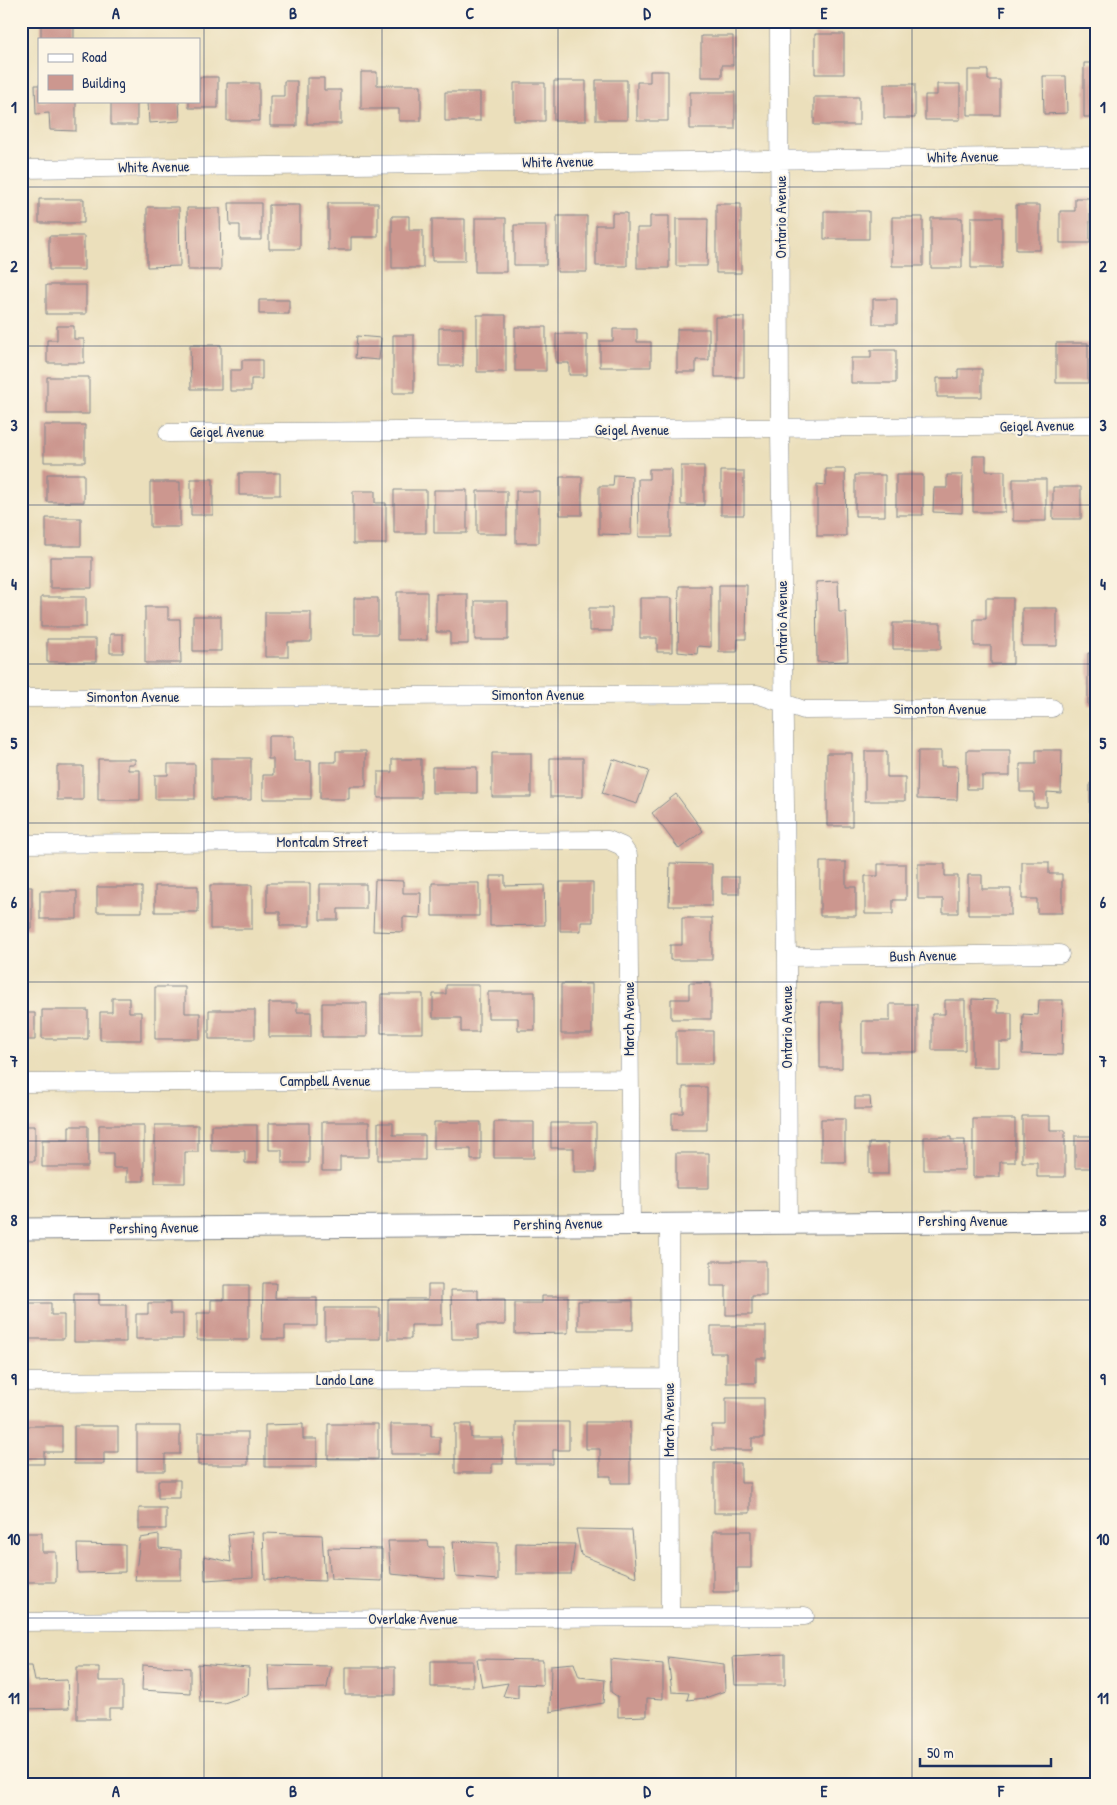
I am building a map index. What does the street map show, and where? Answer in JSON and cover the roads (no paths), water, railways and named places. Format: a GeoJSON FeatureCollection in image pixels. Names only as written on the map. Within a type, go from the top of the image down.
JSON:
{"type":"FeatureCollection","features":[{"type":"Feature","properties":{"kind":"street","name":"Ontario Avenue"},"geometry":{"type":"LineString","coordinates":[[779,21],[782,702],[787,958],[788,1222]]}},
{"type":"Feature","properties":{"kind":"street","name":"White Avenue"},"geometry":{"type":"LineString","coordinates":[[21,168],[1096,156]]}},
{"type":"Feature","properties":{"kind":"street","name":"Geigel Avenue"},"geometry":{"type":"LineString","coordinates":[[168,433],[1096,425]]}},
{"type":"Feature","properties":{"kind":"street","name":"Simonton Avenue"},"geometry":{"type":"LineString","coordinates":[[21,698],[757,694],[804,710],[1052,708]]}},
{"type":"Feature","properties":{"kind":"street","name":"Montcalm Street"},"geometry":{"type":"LineString","coordinates":[[21,844],[608,840],[622,846]]}},
{"type":"Feature","properties":{"kind":"street","name":"March Avenue"},"geometry":{"type":"LineString","coordinates":[[622,846],[628,855],[630,1224]]}},
{"type":"Feature","properties":{"kind":"street","name":"Bush Avenue"},"geometry":{"type":"LineString","coordinates":[[787,958],[1060,954]]}},
{"type":"Feature","properties":{"kind":"street","name":"Campbell Avenue"},"geometry":{"type":"LineString","coordinates":[[21,1083],[629,1079]]}},
{"type":"Feature","properties":{"kind":"street","name":"Pershing Avenue"},"geometry":{"type":"LineString","coordinates":[[21,1229],[1096,1220]]}},
{"type":"Feature","properties":{"kind":"street","name":"March Avenue"},"geometry":{"type":"LineString","coordinates":[[668,1223],[670,1617]]}},
{"type":"Feature","properties":{"kind":"street","name":"Lando Lane"},"geometry":{"type":"LineString","coordinates":[[21,1382],[669,1378]]}},
{"type":"Feature","properties":{"kind":"street","name":"Overlake Avenue"},"geometry":{"type":"LineString","coordinates":[[21,1622],[805,1616]]}}]}
